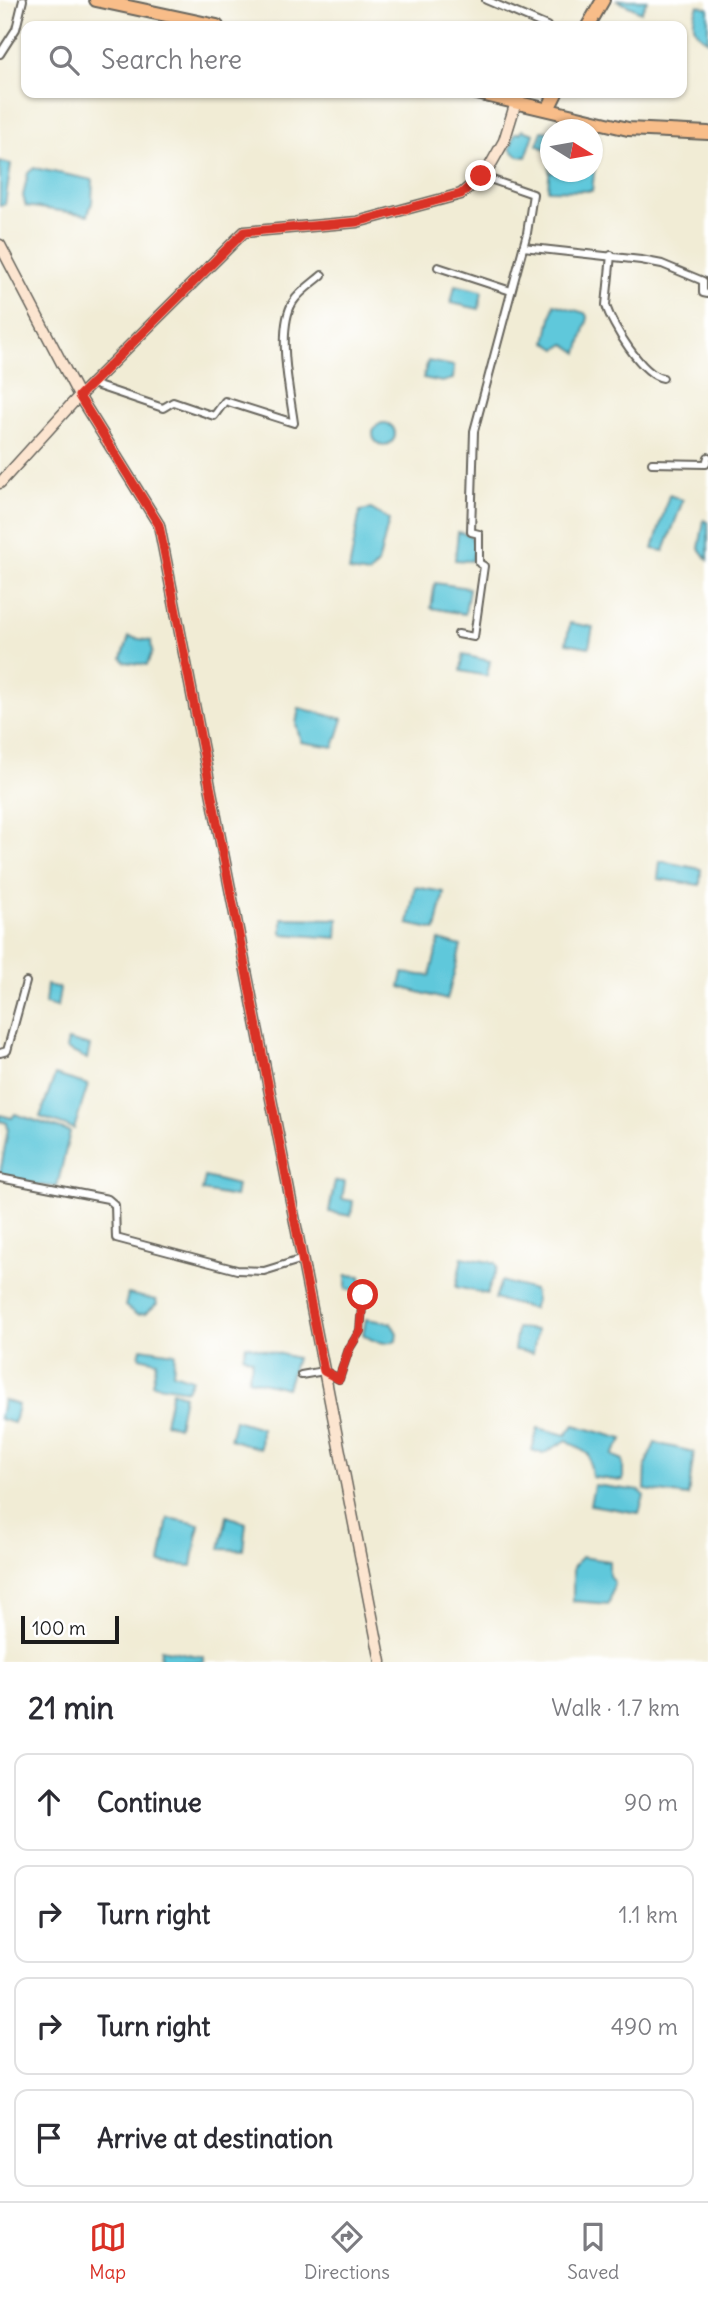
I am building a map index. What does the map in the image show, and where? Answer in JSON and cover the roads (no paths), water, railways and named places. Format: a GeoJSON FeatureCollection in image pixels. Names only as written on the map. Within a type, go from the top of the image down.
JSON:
{"type":"FeatureCollection","features":[{"type":"Feature","properties":{"kind":"highway"},"geometry":{"type":"LineString","coordinates":[[96,0],[194,21]]}},
{"type":"Feature","properties":{"kind":"highway"},"geometry":{"type":"LineString","coordinates":[[591,21],[603,0]]}},
{"type":"Feature","properties":{"kind":"highway"},"geometry":{"type":"LineString","coordinates":[[499,98],[628,129],[708,133]]}},
{"type":"Feature","properties":{"kind":"highway"},"geometry":{"type":"LineString","coordinates":[[548,109],[554,98]]}},
{"type":"Feature","properties":{"kind":"street"},"geometry":{"type":"LineString","coordinates":[[0,54],[16,29],[23,0]]}},
{"type":"Feature","properties":{"kind":"street"},"geometry":{"type":"LineString","coordinates":[[486,0],[535,21]]}},
{"type":"Feature","properties":{"kind":"street"},"geometry":{"type":"LineString","coordinates":[[0,483],[79,396],[244,232],[357,222],[461,194],[481,176],[504,141],[516,102]]}},
{"type":"Feature","properties":{"kind":"street"},"geometry":{"type":"LineString","coordinates":[[458,634],[474,636],[484,566],[479,563],[479,534],[471,532],[474,431],[523,247],[533,194],[481,176]]}},
{"type":"Feature","properties":{"kind":"street"},"geometry":{"type":"LineString","coordinates":[[0,245],[79,396],[159,525],[381,1662]]}},
{"type":"Feature","properties":{"kind":"street"},"geometry":{"type":"LineString","coordinates":[[523,247],[611,255],[662,264],[703,281],[703,293],[708,294]]}},
{"type":"Feature","properties":{"kind":"street"},"geometry":{"type":"LineString","coordinates":[[611,255],[606,305],[608,313],[619,334],[647,370],[655,377],[663,378]]}},
{"type":"Feature","properties":{"kind":"street"},"geometry":{"type":"LineString","coordinates":[[438,267],[511,291]]}},
{"type":"Feature","properties":{"kind":"street"},"geometry":{"type":"LineString","coordinates":[[92,384],[163,408],[173,402],[214,416],[225,401],[294,423],[284,355],[288,323],[293,302],[322,275]]}},
{"type":"Feature","properties":{"kind":"street"},"geometry":{"type":"LineString","coordinates":[[652,463],[706,464],[708,457]]}},
{"type":"Feature","properties":{"kind":"street"},"geometry":{"type":"LineString","coordinates":[[0,1053],[7,1051],[26,982]]}},
{"type":"Feature","properties":{"kind":"street"},"geometry":{"type":"LineString","coordinates":[[0,1178],[108,1199],[115,1205],[116,1238],[186,1258],[253,1272],[303,1259]]}},
{"type":"Feature","properties":{"kind":"street"},"geometry":{"type":"LineString","coordinates":[[301,1375],[324,1371],[339,1379],[349,1349],[360,1331],[363,1295]]}},
{"type":"Feature","properties":{"kind":"water"},"geometry":{"type":"Polygon","coordinates":[[[616,0],[647,0],[641,12],[616,0]]]}},
{"type":"Feature","properties":{"kind":"water"},"geometry":{"type":"Polygon","coordinates":[[[698,5],[708,8],[708,41],[698,34],[694,26],[698,5]]]}},
{"type":"Feature","properties":{"kind":"water"},"geometry":{"type":"Polygon","coordinates":[[[522,130],[534,134],[526,157],[518,156],[510,149],[515,133],[522,130]]]}},
{"type":"Feature","properties":{"kind":"water"},"geometry":{"type":"Polygon","coordinates":[[[0,162],[11,164],[5,204],[0,206],[0,162]]]}},
{"type":"Feature","properties":{"kind":"water"},"geometry":{"type":"Polygon","coordinates":[[[34,168],[93,180],[92,202],[88,215],[26,206],[23,196],[28,173],[34,168]]]}},
{"type":"Feature","properties":{"kind":"water"},"geometry":{"type":"Polygon","coordinates":[[[549,182],[593,182],[592,191],[548,190],[549,182]]]}},
{"type":"Feature","properties":{"kind":"water"},"geometry":{"type":"Polygon","coordinates":[[[455,285],[482,291],[479,309],[451,303],[455,285]]]}},
{"type":"Feature","properties":{"kind":"water"},"geometry":{"type":"Polygon","coordinates":[[[554,304],[585,313],[588,318],[578,353],[565,344],[557,349],[546,342],[554,304]]]}},
{"type":"Feature","properties":{"kind":"water"},"geometry":{"type":"Polygon","coordinates":[[[428,361],[454,366],[453,379],[442,382],[423,378],[428,361]]]}},
{"type":"Feature","properties":{"kind":"water"},"geometry":{"type":"Polygon","coordinates":[[[384,423],[392,426],[395,434],[392,442],[384,445],[376,442],[373,434],[376,426],[384,423]]]}},
{"type":"Feature","properties":{"kind":"water"},"geometry":{"type":"Polygon","coordinates":[[[669,495],[683,500],[664,551],[653,549],[669,495]]]}},
{"type":"Feature","properties":{"kind":"water"},"geometry":{"type":"Polygon","coordinates":[[[371,509],[389,520],[378,564],[369,574],[349,571],[360,511],[371,509]]]}},
{"type":"Feature","properties":{"kind":"water"},"geometry":{"type":"Polygon","coordinates":[[[704,520],[708,522],[708,560],[699,549],[704,520]]]}},
{"type":"Feature","properties":{"kind":"water"},"geometry":{"type":"Polygon","coordinates":[[[458,532],[470,535],[475,545],[472,561],[455,560],[458,532]]]}},
{"type":"Feature","properties":{"kind":"water"},"geometry":{"type":"Polygon","coordinates":[[[435,583],[469,588],[465,614],[431,608],[435,583]]]}},
{"type":"Feature","properties":{"kind":"water"},"geometry":{"type":"Polygon","coordinates":[[[570,623],[593,627],[589,647],[566,643],[570,623]]]}},
{"type":"Feature","properties":{"kind":"water"},"geometry":{"type":"Polygon","coordinates":[[[129,637],[151,641],[152,652],[147,665],[125,662],[122,658],[129,637]]]}},
{"type":"Feature","properties":{"kind":"water"},"geometry":{"type":"Polygon","coordinates":[[[463,655],[490,661],[487,676],[461,671],[463,655]]]}},
{"type":"Feature","properties":{"kind":"water"},"geometry":{"type":"Polygon","coordinates":[[[299,708],[343,719],[334,747],[301,742],[296,724],[299,708]]]}},
{"type":"Feature","properties":{"kind":"water"},"geometry":{"type":"Polygon","coordinates":[[[660,861],[701,869],[700,885],[658,879],[660,861]]]}},
{"type":"Feature","properties":{"kind":"water"},"geometry":{"type":"Polygon","coordinates":[[[415,887],[444,892],[436,930],[408,924],[415,887]]]}},
{"type":"Feature","properties":{"kind":"water"},"geometry":{"type":"Polygon","coordinates":[[[282,918],[338,919],[337,938],[282,934],[282,918]]]}},
{"type":"Feature","properties":{"kind":"water"},"geometry":{"type":"Polygon","coordinates":[[[439,940],[461,946],[447,1000],[400,987],[403,973],[430,976],[439,940]]]}},
{"type":"Feature","properties":{"kind":"water"},"geometry":{"type":"Polygon","coordinates":[[[47,985],[60,988],[57,1007],[45,1004],[47,985]]]}},
{"type":"Feature","properties":{"kind":"water"},"geometry":{"type":"Polygon","coordinates":[[[68,1040],[90,1046],[87,1059],[66,1049],[68,1040]]]}},
{"type":"Feature","properties":{"kind":"water"},"geometry":{"type":"Polygon","coordinates":[[[55,1075],[88,1085],[74,1129],[40,1117],[55,1075]]]}},
{"type":"Feature","properties":{"kind":"water"},"geometry":{"type":"Polygon","coordinates":[[[15,1114],[70,1132],[57,1187],[37,1185],[0,1174],[8,1129],[7,1123],[0,1121],[0,1115],[12,1118],[15,1114]]]}},
{"type":"Feature","properties":{"kind":"water"},"geometry":{"type":"Polygon","coordinates":[[[205,1177],[237,1185],[235,1197],[202,1191],[205,1177]]]}},
{"type":"Feature","properties":{"kind":"water"},"geometry":{"type":"Polygon","coordinates":[[[335,1181],[345,1182],[342,1199],[353,1201],[351,1216],[329,1212],[335,1181]]]}},
{"type":"Feature","properties":{"kind":"water"},"geometry":{"type":"Polygon","coordinates":[[[462,1257],[495,1263],[497,1268],[487,1294],[456,1287],[462,1257]]]}},
{"type":"Feature","properties":{"kind":"water"},"geometry":{"type":"Polygon","coordinates":[[[346,1275],[361,1276],[361,1290],[346,1289],[346,1275]]]}},
{"type":"Feature","properties":{"kind":"water"},"geometry":{"type":"Polygon","coordinates":[[[501,1281],[534,1290],[536,1300],[533,1309],[495,1299],[501,1281]]]}},
{"type":"Feature","properties":{"kind":"water"},"geometry":{"type":"Polygon","coordinates":[[[128,1294],[156,1300],[157,1304],[145,1314],[137,1315],[125,1306],[128,1294]]]}},
{"type":"Feature","properties":{"kind":"water"},"geometry":{"type":"Polygon","coordinates":[[[366,1319],[391,1323],[397,1333],[396,1340],[383,1343],[366,1337],[363,1334],[366,1319]]]}},
{"type":"Feature","properties":{"kind":"water"},"geometry":{"type":"Polygon","coordinates":[[[517,1328],[537,1330],[533,1353],[514,1350],[517,1328]]]}},
{"type":"Feature","properties":{"kind":"water"},"geometry":{"type":"Polygon","coordinates":[[[246,1345],[296,1358],[287,1388],[248,1379],[253,1360],[243,1356],[246,1345]]]}},
{"type":"Feature","properties":{"kind":"water"},"geometry":{"type":"Polygon","coordinates":[[[141,1348],[175,1353],[173,1373],[192,1379],[187,1390],[152,1384],[157,1361],[139,1357],[141,1348]]]}},
{"type":"Feature","properties":{"kind":"water"},"geometry":{"type":"Polygon","coordinates":[[[172,1391],[184,1395],[178,1427],[165,1423],[172,1391]]]}},
{"type":"Feature","properties":{"kind":"water"},"geometry":{"type":"Polygon","coordinates":[[[3,1400],[18,1405],[14,1423],[0,1419],[3,1400]]]}},
{"type":"Feature","properties":{"kind":"water"},"geometry":{"type":"Polygon","coordinates":[[[235,1420],[261,1428],[260,1449],[230,1439],[235,1420]]]}},
{"type":"Feature","properties":{"kind":"water"},"geometry":{"type":"Polygon","coordinates":[[[574,1425],[623,1439],[612,1455],[623,1460],[623,1481],[592,1477],[589,1455],[567,1440],[543,1454],[532,1450],[538,1428],[566,1435],[574,1425]]]}},
{"type":"Feature","properties":{"kind":"water"},"geometry":{"type":"Polygon","coordinates":[[[655,1443],[694,1452],[688,1496],[645,1490],[646,1463],[655,1443]]]}},
{"type":"Feature","properties":{"kind":"water"},"geometry":{"type":"Polygon","coordinates":[[[594,1485],[640,1491],[644,1496],[639,1513],[590,1505],[594,1485]]]}},
{"type":"Feature","properties":{"kind":"water"},"geometry":{"type":"Polygon","coordinates":[[[227,1516],[246,1523],[243,1550],[220,1549],[227,1516]]]}},
{"type":"Feature","properties":{"kind":"water"},"geometry":{"type":"Polygon","coordinates":[[[168,1518],[199,1524],[192,1566],[160,1563],[168,1518]]]}},
{"type":"Feature","properties":{"kind":"water"},"geometry":{"type":"Polygon","coordinates":[[[581,1557],[609,1561],[609,1575],[614,1583],[609,1604],[573,1601],[573,1568],[581,1557]]]}},
{"type":"Feature","properties":{"kind":"water"},"geometry":{"type":"Polygon","coordinates":[[[161,1649],[204,1657],[204,1662],[160,1662],[161,1649]]]}}]}
